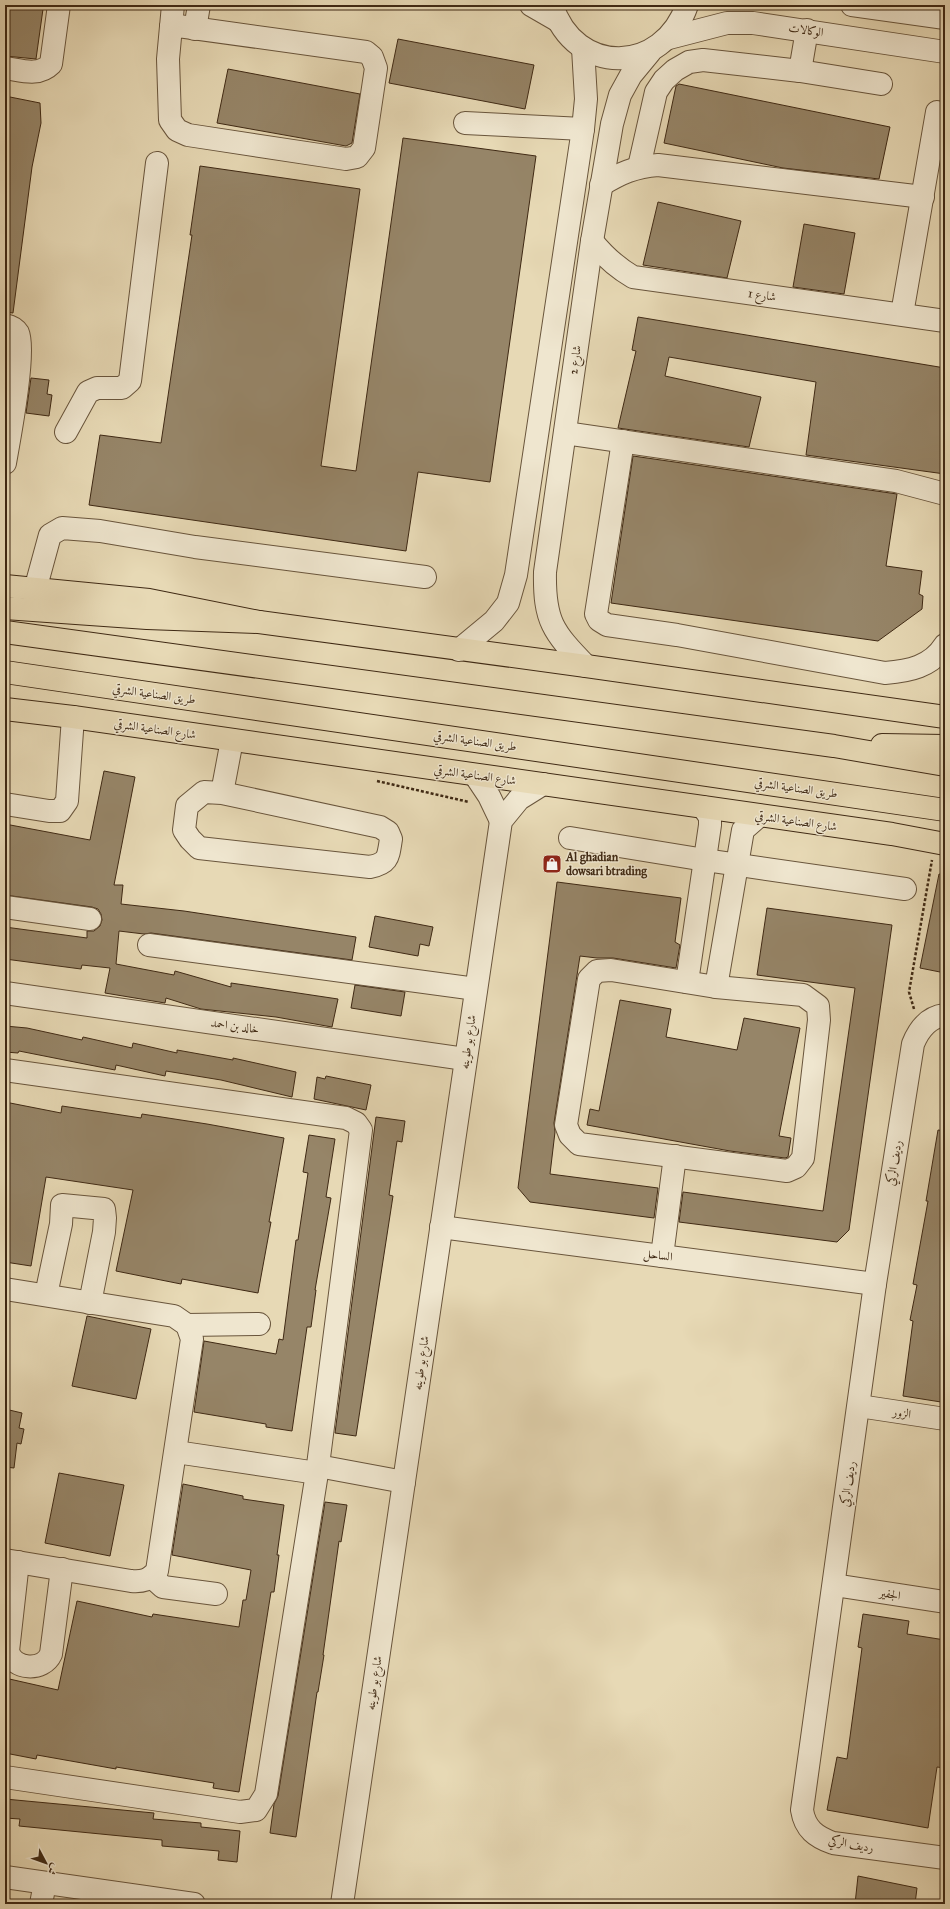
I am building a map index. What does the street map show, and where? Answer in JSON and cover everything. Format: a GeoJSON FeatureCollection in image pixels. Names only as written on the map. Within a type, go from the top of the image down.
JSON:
{"type":"FeatureCollection","features":[{"type":"Feature","properties":{"kind":"main road"},"geometry":{"type":"LineString","coordinates":[[5,586],[149,600],[259,622],[586,666],[945,717]]}},
{"type":"Feature","properties":{"kind":"main road"},"geometry":{"type":"LineString","coordinates":[[5,608],[148,618],[259,622]]}},
{"type":"Feature","properties":{"kind":"main road"},"geometry":{"type":"LineString","coordinates":[[5,632],[834,746],[945,765]]}},
{"type":"Feature","properties":{"kind":"main road","name":"طريق الصناعية الشرقي"},"geometry":{"type":"LineString","coordinates":[[7,673],[943,810]]}},
{"type":"Feature","properties":{"kind":"main road","name":"شارع الصناعية الشرقي"},"geometry":{"type":"LineString","coordinates":[[5,709],[73,717],[543,784],[940,843]]}},
{"type":"Feature","properties":{"kind":"main road"},"geometry":{"type":"LineString","coordinates":[[834,746],[909,744],[945,746]]}},
{"type":"Feature","properties":{"kind":"street"},"geometry":{"type":"LineString","coordinates":[[5,68],[36,72],[45,69],[51,64],[59,5]]}},
{"type":"Feature","properties":{"kind":"street"},"geometry":{"type":"LineString","coordinates":[[195,29],[198,5]]}},
{"type":"Feature","properties":{"kind":"street"},"geometry":{"type":"LineString","coordinates":[[531,5],[554,12],[568,36],[583,48],[598,55],[616,58],[633,57],[650,52],[669,38],[682,21],[687,5]]}},
{"type":"Feature","properties":{"kind":"street"},"geometry":{"type":"LineString","coordinates":[[852,5],[945,18]]}},
{"type":"Feature","properties":{"kind":"street"},"geometry":{"type":"LineString","coordinates":[[172,15],[195,29],[366,52],[372,57],[376,68],[364,148],[357,156],[346,159],[188,135],[177,130],[170,120],[168,59],[172,15]]}},
{"type":"Feature","properties":{"kind":"street","name":"الوكالات"},"geometry":{"type":"LineString","coordinates":[[669,38],[727,23],[753,23],[945,52]]}},
{"type":"Feature","properties":{"kind":"street"},"geometry":{"type":"LineString","coordinates":[[800,71],[807,30]]}},
{"type":"Feature","properties":{"kind":"street"},"geometry":{"type":"LineString","coordinates":[[459,650],[494,621],[508,603],[516,575],[583,129],[586,99],[583,48]]}},
{"type":"Feature","properties":{"kind":"street","name":"شارع 2"},"geometry":{"type":"LineString","coordinates":[[586,666],[566,645],[556,631],[547,613],[544,595],[545,572],[601,185],[620,95],[631,75],[650,52]]}},
{"type":"Feature","properties":{"kind":"street"},"geometry":{"type":"LineString","coordinates":[[639,167],[656,92],[664,80],[675,70],[689,62],[703,60],[800,71],[881,84]]}},
{"type":"Feature","properties":{"kind":"street"},"geometry":{"type":"LineString","coordinates":[[902,314],[937,112]]}},
{"type":"Feature","properties":{"kind":"street"},"geometry":{"type":"LineString","coordinates":[[465,123],[583,129]]}},
{"type":"Feature","properties":{"kind":"street"},"geometry":{"type":"LineString","coordinates":[[66,432],[88,392],[97,388],[122,388],[130,381],[157,163]]}},
{"type":"Feature","properties":{"kind":"street"},"geometry":{"type":"LineString","coordinates":[[601,185],[621,173],[639,167],[658,165],[922,197]]}},
{"type":"Feature","properties":{"kind":"street","name":"شارع 1"},"geometry":{"type":"LineString","coordinates":[[592,241],[605,257],[618,269],[633,277],[945,320]]}},
{"type":"Feature","properties":{"kind":"street"},"geometry":{"type":"LineString","coordinates":[[5,326],[11,327],[18,333],[20,347],[13,420],[5,463]]}},
{"type":"Feature","properties":{"kind":"street"},"geometry":{"type":"LineString","coordinates":[[565,433],[896,481],[945,494]]}},
{"type":"Feature","properties":{"kind":"street"},"geometry":{"type":"LineString","coordinates":[[623,441],[596,614],[599,620],[607,625],[677,635],[885,673],[908,671],[926,664],[939,654],[945,645]]}},
{"type":"Feature","properties":{"kind":"street"},"geometry":{"type":"LineString","coordinates":[[35,590],[50,535],[62,528],[100,531],[195,547],[425,577]]}},
{"type":"Feature","properties":{"kind":"street"},"geometry":{"type":"LineString","coordinates":[[5,804],[49,811],[60,811],[67,801],[73,717]]}},
{"type":"Feature","properties":{"kind":"street"},"geometry":{"type":"LineString","coordinates":[[222,794],[232,740]]}},
{"type":"Feature","properties":{"kind":"street"},"geometry":{"type":"LineString","coordinates":[[475,775],[489,796],[501,821],[519,799],[543,784]]}},
{"type":"Feature","properties":{"kind":"street"},"geometry":{"type":"LineString","coordinates":[[204,792],[222,794],[380,827],[388,832],[392,839],[388,858],[380,865],[370,867],[200,848],[190,839],[184,830],[187,806],[204,792]]}},
{"type":"Feature","properties":{"kind":"street"},"geometry":{"type":"LineString","coordinates":[[687,982],[710,825],[710,817],[703,807]]}},
{"type":"Feature","properties":{"kind":"street"},"geometry":{"type":"LineString","coordinates":[[716,987],[743,830],[759,816]]}},
{"type":"Feature","properties":{"kind":"street","name":"شارع بو طوينه"},"geometry":{"type":"LineString","coordinates":[[342,1904],[501,821]]}},
{"type":"Feature","properties":{"kind":"street"},"geometry":{"type":"LineString","coordinates":[[570,838],[705,860],[905,889]]}},
{"type":"Feature","properties":{"kind":"street"},"geometry":{"type":"LineString","coordinates":[[5,907],[90,919]]}},
{"type":"Feature","properties":{"kind":"street"},"geometry":{"type":"LineString","coordinates":[[149,945],[476,989]]}},
{"type":"Feature","properties":{"kind":"street"},"geometry":{"type":"LineString","coordinates":[[611,970],[716,987],[803,995],[818,1006],[819,1020],[802,1158],[796,1167],[787,1171],[580,1144],[570,1135],[566,1125],[589,979],[598,971],[611,970]]}},
{"type":"Feature","properties":{"kind":"street","name":"خالد بن احمد"},"geometry":{"type":"LineString","coordinates":[[5,993],[465,1059]]}},
{"type":"Feature","properties":{"kind":"street"},"geometry":{"type":"LineString","coordinates":[[925,1023],[936,1016],[945,1015]]}},
{"type":"Feature","properties":{"kind":"street","name":"رديف الركي"},"geometry":{"type":"LineString","coordinates":[[925,1023],[913,1044],[875,1284],[802,1810],[804,1822],[820,1838],[833,1843],[945,1858]]}},
{"type":"Feature","properties":{"kind":"street"},"geometry":{"type":"LineString","coordinates":[[5,1070],[346,1118],[356,1123],[361,1130],[317,1473],[266,1794],[260,1806],[256,1810],[240,1812],[5,1777]]}},
{"type":"Feature","properties":{"kind":"street"},"geometry":{"type":"LineString","coordinates":[[662,1256],[675,1156]]}},
{"type":"Feature","properties":{"kind":"street"},"geometry":{"type":"LineString","coordinates":[[46,1295],[61,1224],[62,1205],[104,1209],[104,1232],[90,1303]]}},
{"type":"Feature","properties":{"kind":"street","name":"الساحل"},"geometry":{"type":"LineString","coordinates":[[441,1227],[875,1284]]}},
{"type":"Feature","properties":{"kind":"street"},"geometry":{"type":"LineString","coordinates":[[5,1289],[174,1316],[187,1325],[259,1324]]}},
{"type":"Feature","properties":{"kind":"street"},"geometry":{"type":"LineString","coordinates":[[62,1569],[51,1654],[49,1659],[40,1665],[21,1666],[12,1660],[8,1651],[11,1561],[62,1569],[131,1581],[142,1582],[152,1577],[157,1571],[192,1347],[192,1339],[187,1325]]}},
{"type":"Feature","properties":{"kind":"street","name":"الزور"},"geometry":{"type":"LineString","coordinates":[[859,1406],[945,1419]]}},
{"type":"Feature","properties":{"kind":"street"},"geometry":{"type":"LineString","coordinates":[[176,1452],[317,1473],[402,1489]]}},
{"type":"Feature","properties":{"kind":"street"},"geometry":{"type":"LineString","coordinates":[[152,1577],[163,1587],[216,1594]]}},
{"type":"Feature","properties":{"kind":"street","name":"الجفير"},"geometry":{"type":"LineString","coordinates":[[834,1585],[945,1602]]}},
{"type":"Feature","properties":{"kind":"street"},"geometry":{"type":"LineString","coordinates":[[5,1877],[194,1904]]}},
{"type":"Feature","properties":{"kind":"street"},"geometry":{"type":"LineString","coordinates":[[41,1904],[45,1882]]}},
{"type":"Feature","properties":{"kind":"path"},"geometry":{"type":"LineString","coordinates":[[925,1023],[915,1011],[909,992],[940,843]]}},
{"type":"Feature","properties":{"kind":"building"},"geometry":{"type":"Polygon","coordinates":[[[5,5],[43,9],[36,59],[5,56],[5,5]]]}},
{"type":"Feature","properties":{"kind":"building"},"geometry":{"type":"Polygon","coordinates":[[[398,39],[534,65],[525,109],[389,83],[398,39]]]}},
{"type":"Feature","properties":{"kind":"building"},"geometry":{"type":"Polygon","coordinates":[[[228,69],[360,94],[352,143],[346,146],[217,123],[228,69]]]}},
{"type":"Feature","properties":{"kind":"building"},"geometry":{"type":"Polygon","coordinates":[[[679,84],[890,127],[879,179],[783,168],[664,143],[676,86],[679,84]]]}},
{"type":"Feature","properties":{"kind":"building"},"geometry":{"type":"Polygon","coordinates":[[[5,96],[40,103],[41,123],[32,167],[13,313],[5,312],[5,96]]]}},
{"type":"Feature","properties":{"kind":"building"},"geometry":{"type":"Polygon","coordinates":[[[403,138],[536,156],[490,482],[418,472],[406,551],[89,505],[100,435],[161,443],[192,235],[190,235],[200,166],[360,189],[321,466],[356,471],[403,138]]]}},
{"type":"Feature","properties":{"kind":"building"},"geometry":{"type":"Polygon","coordinates":[[[658,202],[741,221],[727,278],[643,265],[658,202]]]}},
{"type":"Feature","properties":{"kind":"building"},"geometry":{"type":"Polygon","coordinates":[[[804,224],[855,233],[844,294],[793,287],[804,224]]]}},
{"type":"Feature","properties":{"kind":"building"},"geometry":{"type":"Polygon","coordinates":[[[638,317],[945,368],[945,474],[806,455],[816,382],[669,357],[665,376],[761,397],[749,447],[618,428],[636,351],[632,350],[638,317]]]}},
{"type":"Feature","properties":{"kind":"building"},"geometry":{"type":"Polygon","coordinates":[[[31,378],[49,380],[47,394],[52,395],[49,416],[26,413],[31,378]]]}},
{"type":"Feature","properties":{"kind":"building"},"geometry":{"type":"Polygon","coordinates":[[[633,456],[897,494],[886,566],[922,571],[919,594],[923,596],[922,609],[878,641],[611,603],[633,456]]]}},
{"type":"Feature","properties":{"kind":"building"},"geometry":{"type":"Polygon","coordinates":[[[104,771],[135,777],[114,885],[123,885],[121,904],[184,911],[356,937],[352,960],[151,933],[144,934],[119,931],[116,964],[174,975],[175,971],[231,987],[231,983],[338,999],[332,1027],[276,1017],[201,1009],[166,998],[165,1003],[105,993],[110,968],[82,965],[81,969],[5,959],[5,927],[87,938],[87,931],[94,931],[100,926],[102,920],[101,914],[98,909],[92,907],[5,895],[5,824],[90,840],[104,771]]]}},
{"type":"Feature","properties":{"kind":"building"},"geometry":{"type":"Polygon","coordinates":[[[939,874],[945,875],[945,973],[920,968],[939,874]]]}},
{"type":"Feature","properties":{"kind":"building"},"geometry":{"type":"Polygon","coordinates":[[[557,882],[681,898],[675,942],[680,945],[676,968],[613,958],[580,956],[554,1123],[555,1132],[550,1174],[658,1188],[654,1218],[530,1202],[518,1188],[557,882]]]}},
{"type":"Feature","properties":{"kind":"building"},"geometry":{"type":"Polygon","coordinates":[[[767,908],[892,925],[849,1230],[837,1242],[679,1222],[683,1192],[823,1211],[855,988],[757,975],[767,908]]]}},
{"type":"Feature","properties":{"kind":"building"},"geometry":{"type":"Polygon","coordinates":[[[375,916],[433,927],[429,946],[420,944],[418,956],[369,947],[375,916]]]}},
{"type":"Feature","properties":{"kind":"building"},"geometry":{"type":"Polygon","coordinates":[[[355,985],[405,992],[401,1016],[351,1008],[355,985]]]}},
{"type":"Feature","properties":{"kind":"building"},"geometry":{"type":"Polygon","coordinates":[[[620,1000],[671,1009],[666,1037],[737,1050],[744,1018],[800,1028],[779,1136],[791,1138],[788,1157],[785,1158],[730,1151],[587,1125],[590,1109],[599,1111],[620,1000]]]}},
{"type":"Feature","properties":{"kind":"building"},"geometry":{"type":"Polygon","coordinates":[[[5,1026],[27,1028],[82,1040],[83,1037],[132,1048],[133,1043],[177,1053],[177,1050],[233,1060],[233,1058],[296,1072],[292,1097],[221,1080],[166,1071],[165,1076],[116,1065],[115,1070],[19,1051],[18,1053],[5,1052],[5,1026]]]}},
{"type":"Feature","properties":{"kind":"building"},"geometry":{"type":"Polygon","coordinates":[[[326,1076],[371,1085],[366,1110],[314,1099],[317,1077],[325,1079],[326,1076]]]}},
{"type":"Feature","properties":{"kind":"building"},"geometry":{"type":"Polygon","coordinates":[[[5,1102],[61,1113],[62,1106],[141,1118],[142,1114],[284,1138],[258,1293],[182,1279],[181,1284],[116,1271],[133,1190],[46,1177],[31,1266],[5,1262],[5,1102]]]}},
{"type":"Feature","properties":{"kind":"building"},"geometry":{"type":"Polygon","coordinates":[[[376,1117],[405,1121],[402,1142],[397,1141],[389,1195],[393,1196],[356,1436],[335,1433],[376,1117]]]}},
{"type":"Feature","properties":{"kind":"building"},"geometry":{"type":"Polygon","coordinates":[[[938,1130],[945,1131],[945,1378],[941,1402],[903,1396],[913,1321],[910,1320],[917,1285],[913,1284],[928,1201],[926,1201],[938,1130]]]}},
{"type":"Feature","properties":{"kind":"building"},"geometry":{"type":"Polygon","coordinates":[[[309,1135],[335,1139],[326,1197],[331,1198],[315,1290],[311,1327],[307,1327],[292,1431],[266,1427],[266,1424],[194,1412],[204,1341],[276,1354],[279,1339],[283,1340],[296,1240],[298,1240],[308,1173],[303,1172],[309,1135]]]}},
{"type":"Feature","properties":{"kind":"building"},"geometry":{"type":"Polygon","coordinates":[[[87,1316],[151,1329],[136,1399],[72,1386],[87,1316]]]}},
{"type":"Feature","properties":{"kind":"building"},"geometry":{"type":"Polygon","coordinates":[[[5,1409],[22,1413],[19,1428],[24,1429],[21,1444],[17,1443],[14,1468],[5,1467],[5,1409]]]}},
{"type":"Feature","properties":{"kind":"building"},"geometry":{"type":"Polygon","coordinates":[[[59,1473],[124,1485],[110,1556],[45,1543],[59,1473]]]}},
{"type":"Feature","properties":{"kind":"building"},"geometry":{"type":"Polygon","coordinates":[[[183,1484],[243,1496],[243,1499],[284,1505],[277,1555],[279,1555],[274,1592],[271,1592],[239,1792],[213,1788],[214,1783],[116,1767],[116,1769],[37,1755],[36,1759],[5,1753],[5,1678],[58,1690],[77,1601],[152,1617],[153,1614],[239,1627],[243,1600],[246,1600],[251,1570],[172,1555],[183,1484]]]}},
{"type":"Feature","properties":{"kind":"building"},"geometry":{"type":"Polygon","coordinates":[[[325,1502],[347,1505],[341,1542],[339,1541],[324,1655],[317,1692],[296,1837],[270,1833],[274,1804],[278,1796],[325,1502]]]}},
{"type":"Feature","properties":{"kind":"building"},"geometry":{"type":"Polygon","coordinates":[[[863,1614],[909,1621],[907,1634],[945,1640],[945,1768],[937,1767],[928,1828],[827,1810],[837,1757],[847,1759],[862,1648],[858,1647],[863,1614]]]}},
{"type":"Feature","properties":{"kind":"building"},"geometry":{"type":"Polygon","coordinates":[[[5,1799],[154,1813],[153,1819],[201,1823],[201,1827],[240,1831],[237,1862],[218,1860],[219,1851],[162,1846],[162,1840],[19,1826],[20,1819],[5,1818],[5,1799]]]}},
{"type":"Feature","properties":{"kind":"building"},"geometry":{"type":"Polygon","coordinates":[[[858,1876],[917,1888],[915,1904],[855,1904],[858,1876]]]}},
{"type":"Feature","properties":{"kind":"place","name":"Al ghadian dowsari btrading"},"geometry":{"type":"Point","coordinates":[552,864]}}]}
